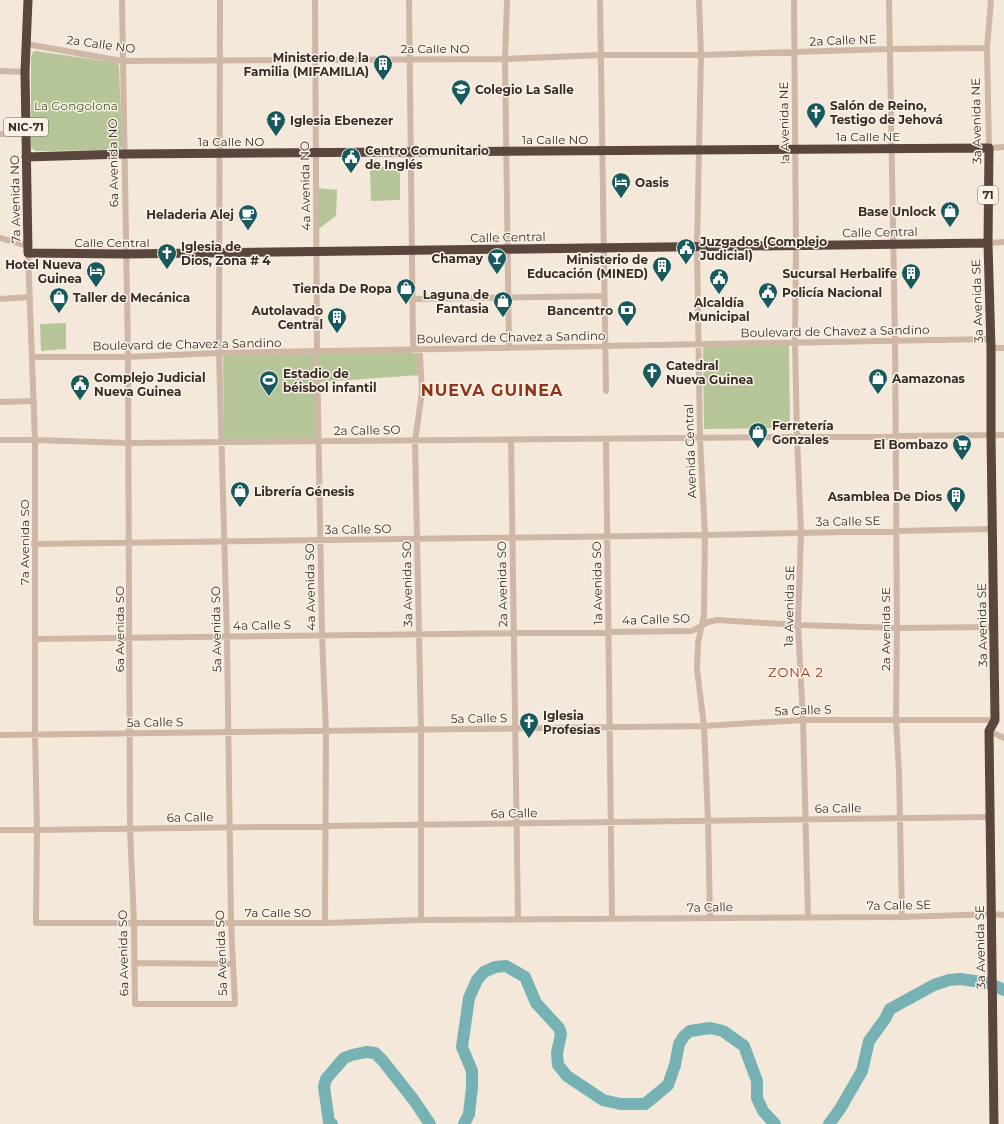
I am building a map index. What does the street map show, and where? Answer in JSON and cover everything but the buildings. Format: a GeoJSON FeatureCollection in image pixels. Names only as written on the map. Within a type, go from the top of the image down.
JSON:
{"type":"FeatureCollection","features":[{"type":"Feature","properties":{"kind":"highway","name":"7a Avenida NO"},"geometry":{"type":"LineString","coordinates":[[28,0],[25,72],[28,249]]}},
{"type":"Feature","properties":{"kind":"highway","name":"1a Calle NE"},"geometry":{"type":"LineString","coordinates":[[699,150],[989,148]]}},
{"type":"Feature","properties":{"kind":"highway","name":"3a Avenida NE"},"geometry":{"type":"LineString","coordinates":[[988,243],[989,148]]}},
{"type":"Feature","properties":{"kind":"highway","name":"1a Calle NO"},"geometry":{"type":"LineString","coordinates":[[26,157],[124,154],[699,150]]}},
{"type":"Feature","properties":{"kind":"highway","name":"Calle Central"},"geometry":{"type":"LineString","coordinates":[[28,249],[126,254],[988,243]]}},
{"type":"Feature","properties":{"kind":"highway","name":"3a Avenida SE"},"geometry":{"type":"LineString","coordinates":[[988,243],[995,720],[989,731],[994,1124]]}},
{"type":"Feature","properties":{"kind":"street","name":"6a Avenida NO"},"geometry":{"type":"LineString","coordinates":[[122,0],[126,254]]}},
{"type":"Feature","properties":{"kind":"street","name":"5a Avenida SO"},"geometry":{"type":"LineString","coordinates":[[220,0],[221,153],[219,353],[229,732],[230,923],[234,1004]]}},
{"type":"Feature","properties":{"kind":"street","name":"4a Avenida NO"},"geometry":{"type":"LineString","coordinates":[[315,0],[317,252]]}},
{"type":"Feature","properties":{"kind":"street","name":"3a Avenida SO"},"geometry":{"type":"LineString","coordinates":[[409,0],[412,152],[413,344],[415,350],[420,356],[422,392],[415,441],[421,729],[421,920]]}},
{"type":"Feature","properties":{"kind":"street"},"geometry":{"type":"LineString","coordinates":[[507,0],[505,59],[509,348]]}},
{"type":"Feature","properties":{"kind":"street"},"geometry":{"type":"LineString","coordinates":[[600,0],[606,391]]}},
{"type":"Feature","properties":{"kind":"street","name":"Avenida Central"},"geometry":{"type":"LineString","coordinates":[[699,0],[700,55],[697,246],[698,344],[700,438],[705,535],[704,615],[698,643],[696,669],[704,726],[710,918]]}},
{"type":"Feature","properties":{"kind":"street","name":"!a Avenida NE"},"geometry":{"type":"LineString","coordinates":[[794,0],[796,245],[795,343]]}},
{"type":"Feature","properties":{"kind":"street","name":"2a Avenida SE"},"geometry":{"type":"LineString","coordinates":[[889,0],[897,628],[896,720],[899,772],[902,917]]}},
{"type":"Feature","properties":{"kind":"street","name":"3a Avenida NE"},"geometry":{"type":"LineString","coordinates":[[989,148],[987,48],[991,0]]}},
{"type":"Feature","properties":{"kind":"street","name":"2a Calle NO"},"geometry":{"type":"LineString","coordinates":[[26,44],[122,61],[505,59],[601,55],[700,55]]}},
{"type":"Feature","properties":{"kind":"street","name":"2a Calle NE"},"geometry":{"type":"LineString","coordinates":[[700,55],[890,49],[987,48]]}},
{"type":"Feature","properties":{"kind":"street"},"geometry":{"type":"LineString","coordinates":[[0,71],[25,72]]}},
{"type":"Feature","properties":{"kind":"street"},"geometry":{"type":"LineString","coordinates":[[0,134],[26,134]]}},
{"type":"Feature","properties":{"kind":"street"},"geometry":{"type":"LineString","coordinates":[[989,148],[1004,147]]}},
{"type":"Feature","properties":{"kind":"street"},"geometry":{"type":"LineString","coordinates":[[0,238],[28,249]]}},
{"type":"Feature","properties":{"kind":"street"},"geometry":{"type":"LineString","coordinates":[[988,243],[1004,242]]}},
{"type":"Feature","properties":{"kind":"street","name":"7a Avenida SO"},"geometry":{"type":"LineString","coordinates":[[28,249],[35,440],[34,544],[37,830]]}},
{"type":"Feature","properties":{"kind":"street","name":"4a Avenida SO"},"geometry":{"type":"LineString","coordinates":[[317,252],[320,540],[326,731],[325,923]]}},
{"type":"Feature","properties":{"kind":"street","name":"6a Avenida SO"},"geometry":{"type":"LineString","coordinates":[[126,254],[131,733],[130,829],[134,924],[135,1004],[234,1004]]}},
{"type":"Feature","properties":{"kind":"street"},"geometry":{"type":"LineString","coordinates":[[413,299],[604,296]]}},
{"type":"Feature","properties":{"kind":"street"},"geometry":{"type":"LineString","coordinates":[[0,299],[30,297]]}},
{"type":"Feature","properties":{"kind":"street","name":"Boulevard de Chavez a Sandino"},"geometry":{"type":"LineString","coordinates":[[32,357],[128,357],[219,353],[894,341],[990,344],[1004,348]]}},
{"type":"Feature","properties":{"kind":"street","name":"1a Avenida SE"},"geometry":{"type":"LineString","coordinates":[[795,343],[801,533],[798,625],[808,917]]}},
{"type":"Feature","properties":{"kind":"street"},"geometry":{"type":"LineString","coordinates":[[0,402],[34,401]]}},
{"type":"Feature","properties":{"kind":"street","name":"2a Calle SO"},"geometry":{"type":"LineString","coordinates":[[0,440],[128,444],[1004,435]]}},
{"type":"Feature","properties":{"kind":"street","name":"1a Avenida SO"},"geometry":{"type":"LineString","coordinates":[[606,439],[612,919]]}},
{"type":"Feature","properties":{"kind":"street","name":"2a Avenida SO"},"geometry":{"type":"LineString","coordinates":[[511,440],[518,919]]}},
{"type":"Feature","properties":{"kind":"street","name":"3a Calle SE"},"geometry":{"type":"LineString","coordinates":[[705,535],[992,529]]}},
{"type":"Feature","properties":{"kind":"street","name":"3a Calle SO"},"geometry":{"type":"LineString","coordinates":[[34,544],[705,535]]}},
{"type":"Feature","properties":{"kind":"street","name":"4a Calle SO"},"geometry":{"type":"LineString","coordinates":[[514,633],[692,631],[708,622],[717,620],[798,625],[897,628],[994,627]]}},
{"type":"Feature","properties":{"kind":"street","name":"4a Calle S"},"geometry":{"type":"LineString","coordinates":[[35,639],[514,633]]}},
{"type":"Feature","properties":{"kind":"street","name":"5a Calle S"},"geometry":{"type":"LineString","coordinates":[[0,735],[704,726],[802,720],[995,720]]}},
{"type":"Feature","properties":{"kind":"street"},"geometry":{"type":"LineString","coordinates":[[989,731],[1004,738]]}},
{"type":"Feature","properties":{"kind":"street","name":"6a Calle"},"geometry":{"type":"LineString","coordinates":[[0,830],[708,822],[990,817]]}},
{"type":"Feature","properties":{"kind":"street","name":"7a Calle SO"},"geometry":{"type":"LineString","coordinates":[[37,830],[36,923],[325,923],[421,920],[612,919]]}},
{"type":"Feature","properties":{"kind":"street","name":"7a Calle SE"},"geometry":{"type":"LineString","coordinates":[[808,917],[1004,915]]}},
{"type":"Feature","properties":{"kind":"street","name":"7a Calle"},"geometry":{"type":"LineString","coordinates":[[612,919],[808,917]]}},
{"type":"Feature","properties":{"kind":"street"},"geometry":{"type":"LineString","coordinates":[[134,963],[232,964]]}},
{"type":"Feature","properties":{"kind":"green space","name":"La Gongolona"},"geometry":{"type":"Polygon","coordinates":[[[36,51],[117,63],[119,66],[122,139],[120,150],[36,151],[31,148],[31,57],[33,52],[36,51]]]}},
{"type":"Feature","properties":{"kind":"green space"},"geometry":{"type":"Polygon","coordinates":[[[370,167],[400,167],[400,200],[371,201],[370,167]]]}},
{"type":"Feature","properties":{"kind":"green space"},"geometry":{"type":"Polygon","coordinates":[[[316,188],[337,190],[336,216],[317,230],[316,188]]]}},
{"type":"Feature","properties":{"kind":"green space"},"geometry":{"type":"Polygon","coordinates":[[[66,323],[66,349],[41,351],[40,324],[66,323]]]}},
{"type":"Feature","properties":{"kind":"green space"},"geometry":{"type":"Polygon","coordinates":[[[789,344],[790,428],[704,429],[703,345],[789,344]]]}},
{"type":"Feature","properties":{"kind":"green space"},"geometry":{"type":"Polygon","coordinates":[[[411,352],[417,355],[421,375],[320,382],[320,353],[411,352]]]}},
{"type":"Feature","properties":{"kind":"green space","name":"Estadio de béisbol infantil"},"geometry":{"type":"Polygon","coordinates":[[[314,354],[316,439],[224,440],[223,355],[314,354]]]}},
{"type":"Feature","properties":{"kind":"waterway"},"geometry":{"type":"LineString","coordinates":[[464,1124],[469,1114],[472,1087],[472,1071],[462,1047],[469,998],[477,980],[484,972],[495,967],[506,966],[525,977],[536,1003],[559,1028],[561,1034],[557,1053],[558,1065],[567,1076],[603,1100],[620,1104],[645,1104],[668,1085],[675,1065],[679,1044],[684,1036],[690,1031],[710,1028],[723,1031],[744,1046],[757,1081],[757,1098],[763,1111],[775,1124]]}},
{"type":"Feature","properties":{"kind":"waterway"},"geometry":{"type":"LineString","coordinates":[[829,1124],[840,1109],[862,1071],[869,1041],[885,1019],[890,1009],[934,985],[949,980],[960,979],[988,983],[1004,990]]}},
{"type":"Feature","properties":{"kind":"waterway"},"geometry":{"type":"LineString","coordinates":[[332,1124],[329,1122],[324,1087],[326,1079],[344,1058],[366,1052],[375,1053],[383,1061],[413,1099],[430,1124]]}},
{"type":"Feature","properties":{"kind":"place","name":"Ministerio de la Familia (MIFAMILIA)"},"geometry":{"type":"Point","coordinates":[383,81]}},
{"type":"Feature","properties":{"kind":"place","name":"Colegio La Salle"},"geometry":{"type":"Point","coordinates":[461,106]}},
{"type":"Feature","properties":{"kind":"place","name":"Salón de Reino, Testigo de Jehová"},"geometry":{"type":"Point","coordinates":[816,129]}},
{"type":"Feature","properties":{"kind":"place","name":"Iglesia Ebenezer"},"geometry":{"type":"Point","coordinates":[276,137]}},
{"type":"Feature","properties":{"kind":"place","name":"Centro Comunitario de Inglés"},"geometry":{"type":"Point","coordinates":[351,174]}},
{"type":"Feature","properties":{"kind":"place","name":"Oasis"},"geometry":{"type":"Point","coordinates":[621,199]}},
{"type":"Feature","properties":{"kind":"place","name":"Base Unlock"},"geometry":{"type":"Point","coordinates":[950,228]}},
{"type":"Feature","properties":{"kind":"place","name":"Heladeria Alej"},"geometry":{"type":"Point","coordinates":[248,231]}},
{"type":"Feature","properties":{"kind":"place","name":"Juzgados (Complejo Judicial)"},"geometry":{"type":"Point","coordinates":[686,265]}},
{"type":"Feature","properties":{"kind":"place","name":"Iglesia de Dios, Zona # 4"},"geometry":{"type":"Point","coordinates":[167,270]}},
{"type":"Feature","properties":{"kind":"place","name":"Chamay"},"geometry":{"type":"Point","coordinates":[497,275]}},
{"type":"Feature","properties":{"kind":"place","name":"Ministerio de Educación (MINED)"},"geometry":{"type":"Point","coordinates":[662,283]}},
{"type":"Feature","properties":{"kind":"place","name":"Hotel Nueva Guinea"},"geometry":{"type":"Point","coordinates":[96,288]}},
{"type":"Feature","properties":{"kind":"place","name":"Sucursal Herbalife"},"geometry":{"type":"Point","coordinates":[911,290]}},
{"type":"Feature","properties":{"kind":"place","name":"Alcaldía Municipal"},"geometry":{"type":"Point","coordinates":[719,295]}},
{"type":"Feature","properties":{"kind":"place","name":"Tienda De Ropa"},"geometry":{"type":"Point","coordinates":[406,305]}},
{"type":"Feature","properties":{"kind":"place","name":"Policía Nacional"},"geometry":{"type":"Point","coordinates":[768,309]}},
{"type":"Feature","properties":{"kind":"place","name":"Taller de Mecánica"},"geometry":{"type":"Point","coordinates":[59,314]}},
{"type":"Feature","properties":{"kind":"place","name":"Laguna de Fantasia"},"geometry":{"type":"Point","coordinates":[503,318]}},
{"type":"Feature","properties":{"kind":"place","name":"Bancentro"},"geometry":{"type":"Point","coordinates":[627,327]}},
{"type":"Feature","properties":{"kind":"place","name":"Autolavado Central"},"geometry":{"type":"Point","coordinates":[337,334]}},
{"type":"Feature","properties":{"kind":"place","name":"Catedral Nueva Guinea"},"geometry":{"type":"Point","coordinates":[652,389]}},
{"type":"Feature","properties":{"kind":"place","name":"Aamazonas"},"geometry":{"type":"Point","coordinates":[878,395]}},
{"type":"Feature","properties":{"kind":"place","name":"Estadio de béisbol infantil"},"geometry":{"type":"Point","coordinates":[269,397]}},
{"type":"Feature","properties":{"kind":"place","name":"Complejo Judicial Nueva Guinea"},"geometry":{"type":"Point","coordinates":[80,401]}},
{"type":"Feature","properties":{"kind":"place","name":"Ferretería Gonzales"},"geometry":{"type":"Point","coordinates":[758,449]}},
{"type":"Feature","properties":{"kind":"place","name":"El Bombazo"},"geometry":{"type":"Point","coordinates":[962,461]}},
{"type":"Feature","properties":{"kind":"place","name":"Librería Génesis"},"geometry":{"type":"Point","coordinates":[240,508]}},
{"type":"Feature","properties":{"kind":"place","name":"Asamblea De Dios"},"geometry":{"type":"Point","coordinates":[956,513]}},
{"type":"Feature","properties":{"kind":"place","name":"Iglesia Profesias"},"geometry":{"type":"Point","coordinates":[529,739]}},
{"type":"Feature","properties":{"kind":"district","name":"NUEVA GUINEA"},"geometry":{"type":"Point","coordinates":[492,390]}},
{"type":"Feature","properties":{"kind":"district","name":"ZONA 2"},"geometry":{"type":"Point","coordinates":[796,672]}}]}
